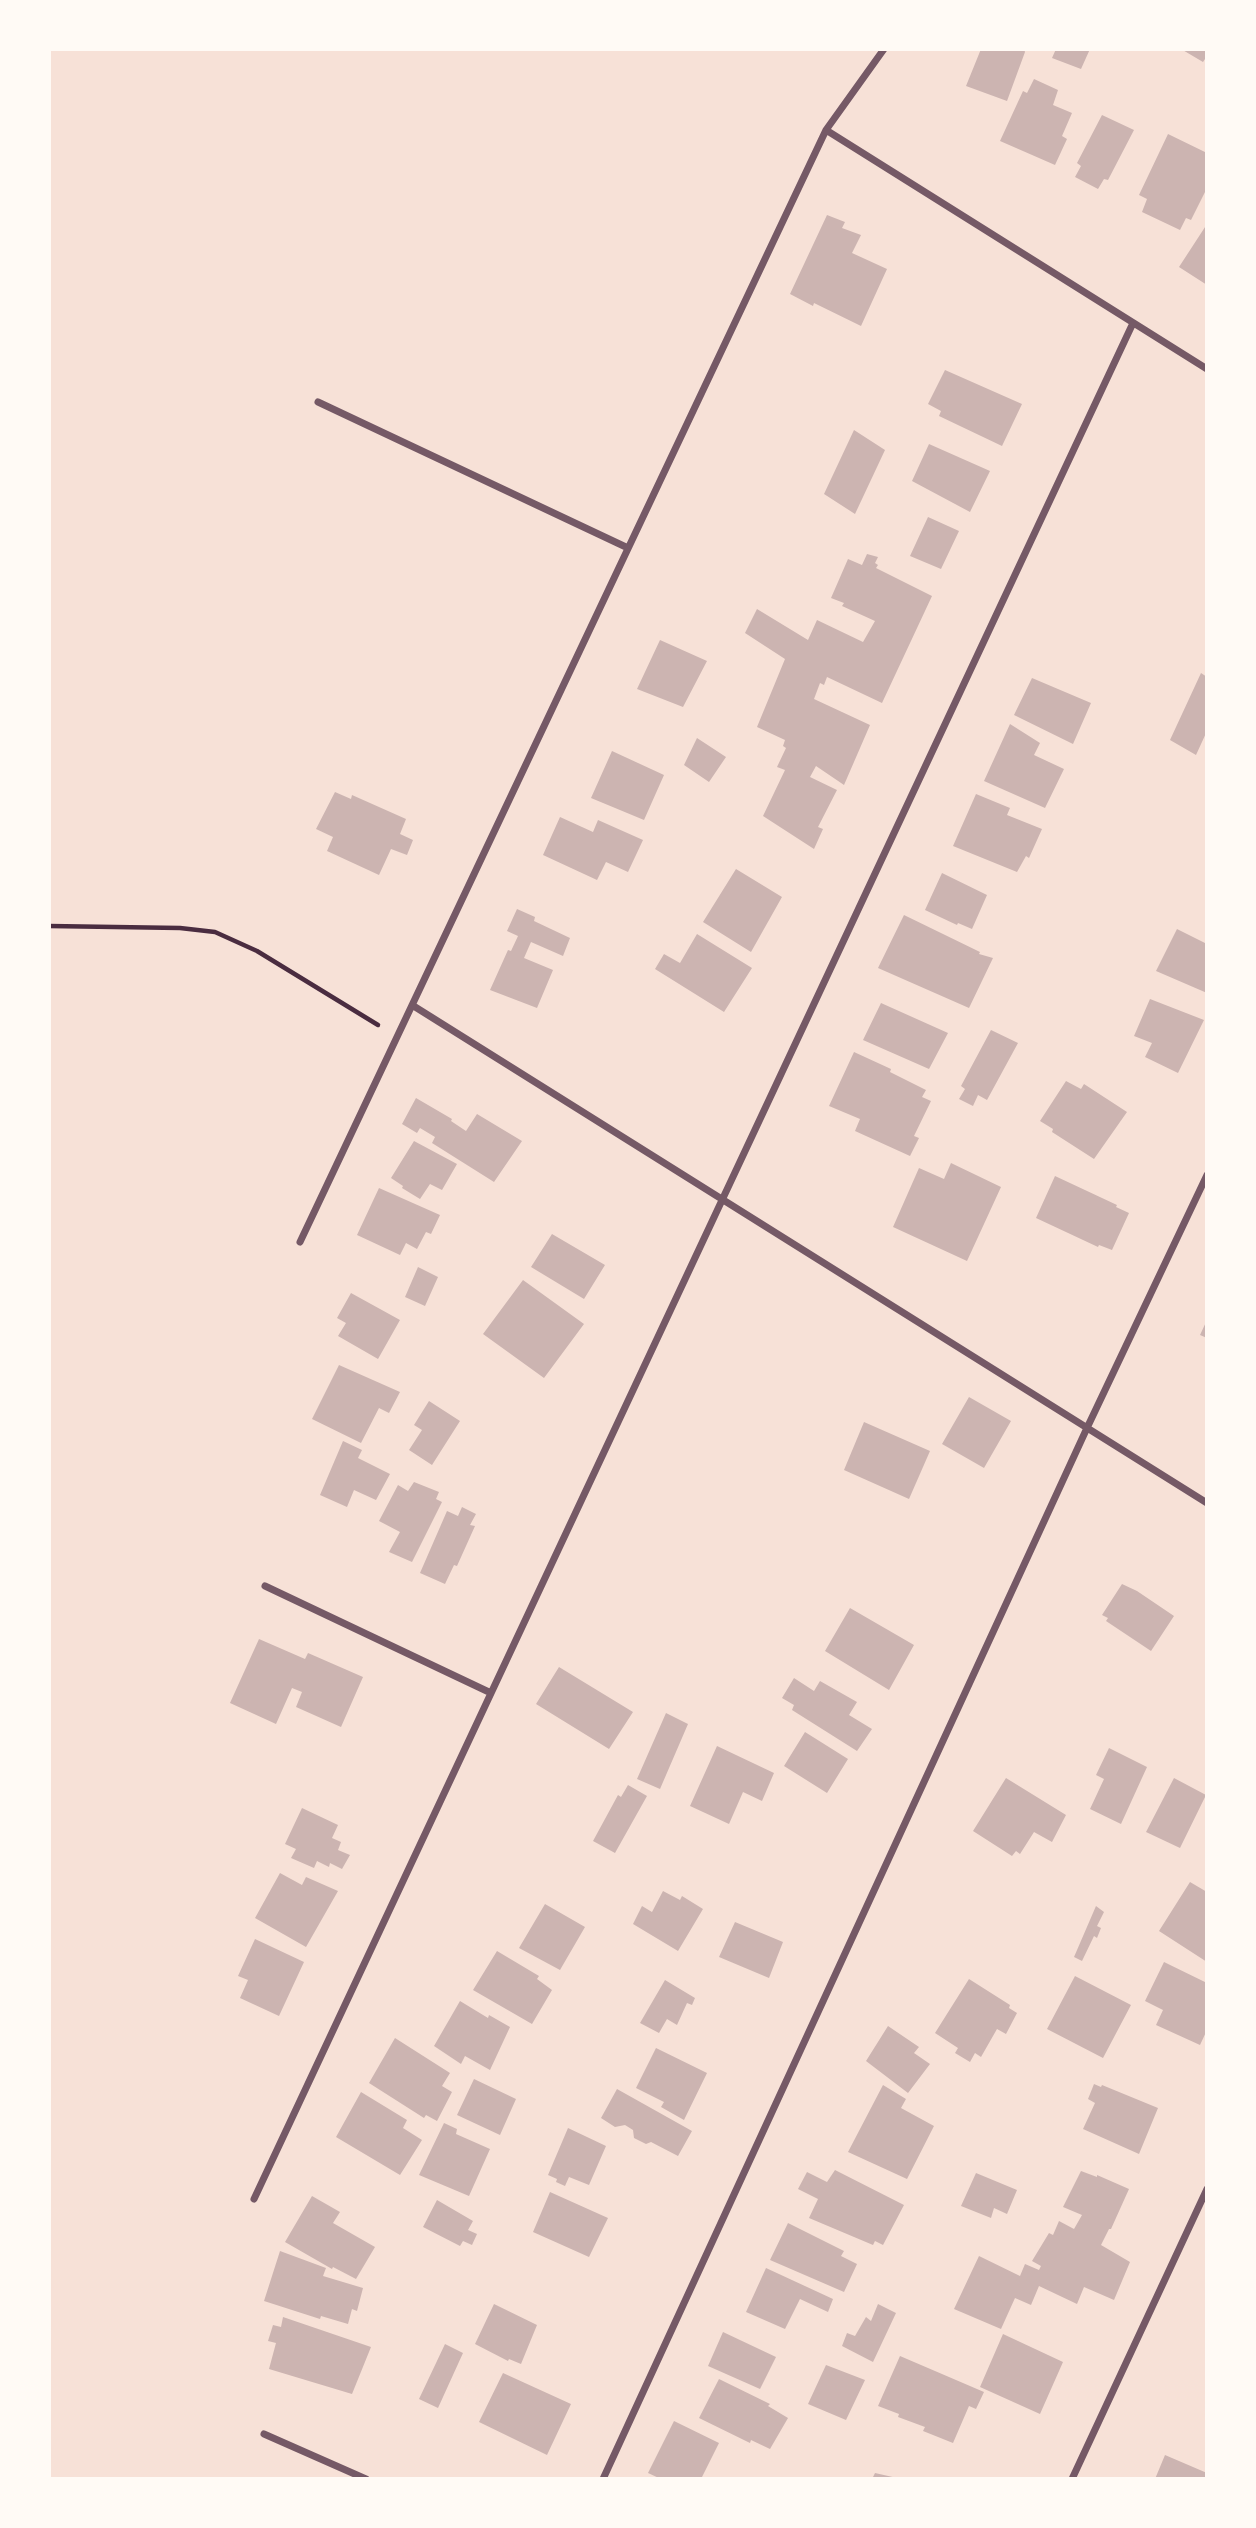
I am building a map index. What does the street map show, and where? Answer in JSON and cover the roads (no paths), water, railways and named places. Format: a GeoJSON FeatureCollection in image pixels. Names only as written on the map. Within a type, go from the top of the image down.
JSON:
{"type":"FeatureCollection","features":[{"type":"Feature","properties":{"kind":"street"},"geometry":{"type":"LineString","coordinates":[[300,1242],[826,130],[884,49]]}},
{"type":"Feature","properties":{"kind":"street"},"geometry":{"type":"LineString","coordinates":[[826,130],[1207,369]]}},
{"type":"Feature","properties":{"kind":"street"},"geometry":{"type":"LineString","coordinates":[[254,2199],[1133,323]]}},
{"type":"Feature","properties":{"kind":"street"},"geometry":{"type":"LineString","coordinates":[[318,402],[628,548]]}},
{"type":"Feature","properties":{"kind":"street"},"geometry":{"type":"LineString","coordinates":[[412,1005],[1207,1503]]}},
{"type":"Feature","properties":{"kind":"street"},"geometry":{"type":"LineString","coordinates":[[603,2479],[1087,1428],[1207,1175]]}},
{"type":"Feature","properties":{"kind":"street"},"geometry":{"type":"LineString","coordinates":[[265,1586],[491,1693]]}},
{"type":"Feature","properties":{"kind":"street"},"geometry":{"type":"LineString","coordinates":[[1072,2479],[1207,2189]]}},
{"type":"Feature","properties":{"kind":"street"},"geometry":{"type":"LineString","coordinates":[[264,2434],[366,2479]]}}]}
